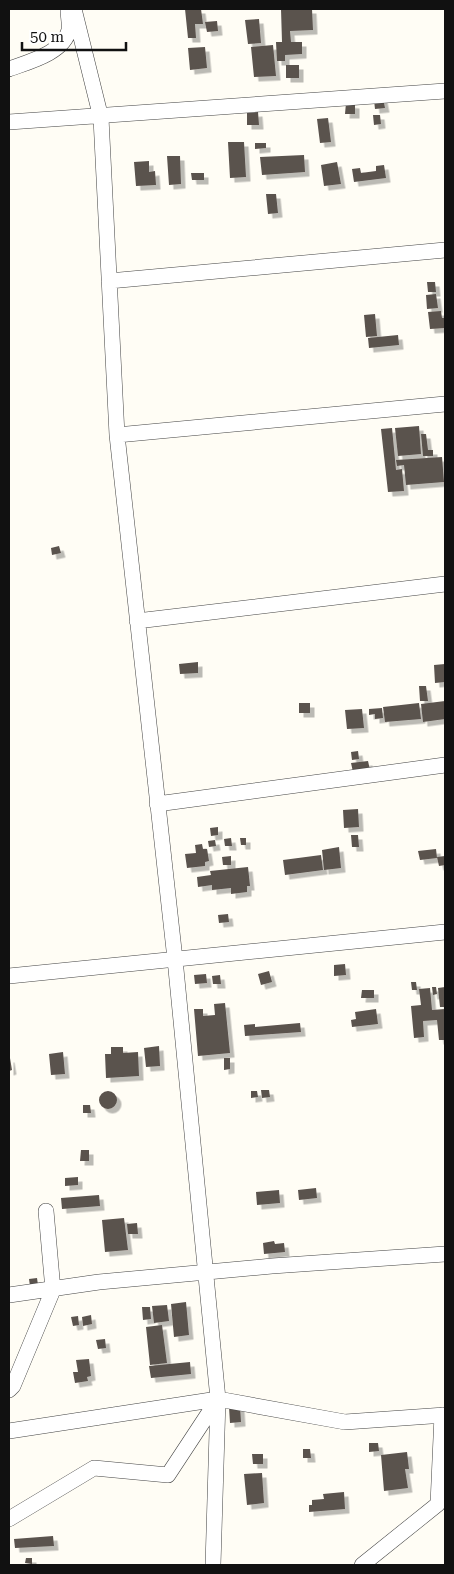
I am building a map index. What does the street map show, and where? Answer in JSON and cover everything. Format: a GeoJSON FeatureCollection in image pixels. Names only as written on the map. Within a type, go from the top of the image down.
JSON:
{"type":"FeatureCollection","features":[{"type":"Feature","properties":{"kind":"street"},"geometry":{"type":"LineString","coordinates":[[9,69],[39,59],[52,52],[62,42],[69,30],[68,9]]}},
{"type":"Feature","properties":{"kind":"street"},"geometry":{"type":"LineString","coordinates":[[74,9],[100,115],[117,435],[175,959],[218,1399],[214,1565]]}},
{"type":"Feature","properties":{"kind":"street"},"geometry":{"type":"LineString","coordinates":[[9,122],[445,91]]}},
{"type":"Feature","properties":{"kind":"street"},"geometry":{"type":"LineString","coordinates":[[109,280],[445,250]]}},
{"type":"Feature","properties":{"kind":"street"},"geometry":{"type":"LineString","coordinates":[[117,435],[445,404]]}},
{"type":"Feature","properties":{"kind":"street"},"geometry":{"type":"LineString","coordinates":[[137,621],[445,584]]}},
{"type":"Feature","properties":{"kind":"street"},"geometry":{"type":"LineString","coordinates":[[157,804],[445,765]]}},
{"type":"Feature","properties":{"kind":"street"},"geometry":{"type":"LineString","coordinates":[[9,976],[445,932]]}},
{"type":"Feature","properties":{"kind":"street"},"geometry":{"type":"LineString","coordinates":[[9,1390],[13,1386],[53,1290],[46,1212]]}},
{"type":"Feature","properties":{"kind":"street"},"geometry":{"type":"LineString","coordinates":[[9,1295],[99,1282],[205,1272],[445,1254]]}},
{"type":"Feature","properties":{"kind":"street"},"geometry":{"type":"LineString","coordinates":[[9,1519],[94,1468],[168,1475],[218,1399]]}},
{"type":"Feature","properties":{"kind":"street"},"geometry":{"type":"LineString","coordinates":[[9,1431],[218,1399],[346,1422],[444,1415],[442,1507],[362,1565]]}},
{"type":"Feature","properties":{"kind":"building"},"geometry":{"type":"Polygon","coordinates":[[[185,9],[201,9],[203,24],[195,24],[196,38],[188,38],[185,9]]]}},
{"type":"Feature","properties":{"kind":"building"},"geometry":{"type":"Polygon","coordinates":[[[281,9],[312,9],[313,30],[290,31],[291,42],[302,42],[302,54],[285,55],[285,61],[277,61],[276,42],[282,42],[281,9]]]}},
{"type":"Feature","properties":{"kind":"building"},"geometry":{"type":"Polygon","coordinates":[[[259,19],[261,43],[248,44],[245,20],[259,19]]]}},
{"type":"Feature","properties":{"kind":"building"},"geometry":{"type":"Polygon","coordinates":[[[217,21],[218,31],[207,32],[205,22],[217,21]]]}},
{"type":"Feature","properties":{"kind":"building"},"geometry":{"type":"Polygon","coordinates":[[[273,45],[276,76],[254,77],[251,47],[273,45]]]}},
{"type":"Feature","properties":{"kind":"building"},"geometry":{"type":"Polygon","coordinates":[[[205,47],[207,68],[190,70],[188,48],[205,47]]]}},
{"type":"Feature","properties":{"kind":"building"},"geometry":{"type":"Polygon","coordinates":[[[286,65],[299,65],[299,78],[286,78],[286,65]]]}},
{"type":"Feature","properties":{"kind":"building"},"geometry":{"type":"Polygon","coordinates":[[[383,98],[385,108],[375,109],[374,100],[383,98]]]}},
{"type":"Feature","properties":{"kind":"building"},"geometry":{"type":"Polygon","coordinates":[[[346,103],[355,104],[355,114],[345,114],[346,103]]]}},
{"type":"Feature","properties":{"kind":"building"},"geometry":{"type":"Polygon","coordinates":[[[258,112],[259,125],[247,125],[247,113],[258,112]]]}},
{"type":"Feature","properties":{"kind":"building"},"geometry":{"type":"Polygon","coordinates":[[[373,115],[380,115],[381,124],[374,125],[373,115]]]}},
{"type":"Feature","properties":{"kind":"building"},"geometry":{"type":"Polygon","coordinates":[[[328,118],[331,142],[320,143],[317,119],[328,118]]]}},
{"type":"Feature","properties":{"kind":"building"},"geometry":{"type":"Polygon","coordinates":[[[228,142],[244,142],[246,177],[230,178],[228,142]]]}},
{"type":"Feature","properties":{"kind":"building"},"geometry":{"type":"Polygon","coordinates":[[[255,143],[266,143],[266,148],[255,149],[255,143]]]}},
{"type":"Feature","properties":{"kind":"building"},"geometry":{"type":"Polygon","coordinates":[[[304,155],[305,172],[262,175],[260,157],[304,155]]]}},
{"type":"Feature","properties":{"kind":"building"},"geometry":{"type":"Polygon","coordinates":[[[167,156],[180,156],[181,184],[169,185],[167,156]]]}},
{"type":"Feature","properties":{"kind":"building"},"geometry":{"type":"Polygon","coordinates":[[[149,161],[149,172],[155,171],[156,185],[136,186],[134,162],[149,161]]]}},
{"type":"Feature","properties":{"kind":"building"},"geometry":{"type":"Polygon","coordinates":[[[337,162],[341,184],[324,186],[321,165],[337,162]]]}},
{"type":"Feature","properties":{"kind":"building"},"geometry":{"type":"Polygon","coordinates":[[[384,165],[386,178],[354,182],[352,169],[360,168],[361,173],[376,171],[376,166],[384,165]]]}},
{"type":"Feature","properties":{"kind":"building"},"geometry":{"type":"Polygon","coordinates":[[[191,173],[204,173],[204,180],[192,180],[191,173]]]}},
{"type":"Feature","properties":{"kind":"building"},"geometry":{"type":"Polygon","coordinates":[[[266,194],[276,194],[278,213],[268,214],[266,194]]]}},
{"type":"Feature","properties":{"kind":"building"},"geometry":{"type":"Polygon","coordinates":[[[427,282],[435,282],[436,292],[428,292],[427,282]]]}},
{"type":"Feature","properties":{"kind":"building"},"geometry":{"type":"Polygon","coordinates":[[[436,294],[438,308],[427,309],[426,295],[436,294]]]}},
{"type":"Feature","properties":{"kind":"building"},"geometry":{"type":"Polygon","coordinates":[[[441,311],[442,318],[445,318],[445,328],[430,329],[428,312],[441,311]]]}},
{"type":"Feature","properties":{"kind":"building"},"geometry":{"type":"Polygon","coordinates":[[[375,314],[377,336],[366,337],[364,315],[375,314]]]}},
{"type":"Feature","properties":{"kind":"building"},"geometry":{"type":"Polygon","coordinates":[[[398,335],[399,345],[369,348],[368,338],[398,335]]]}},
{"type":"Feature","properties":{"kind":"building"},"geometry":{"type":"Polygon","coordinates":[[[419,426],[421,454],[398,456],[395,428],[419,426]]]}},
{"type":"Feature","properties":{"kind":"building"},"geometry":{"type":"Polygon","coordinates":[[[392,428],[396,470],[402,469],[404,491],[388,492],[381,429],[392,428]]]}},
{"type":"Feature","properties":{"kind":"building"},"geometry":{"type":"Polygon","coordinates":[[[421,434],[426,434],[428,450],[433,450],[433,456],[423,456],[421,434]]]}},
{"type":"Feature","properties":{"kind":"building"},"geometry":{"type":"Polygon","coordinates":[[[442,457],[444,482],[406,485],[404,465],[397,466],[396,460],[442,457]]]}},
{"type":"Feature","properties":{"kind":"building"},"geometry":{"type":"Polygon","coordinates":[[[59,546],[61,553],[52,555],[51,548],[59,546]]]}},
{"type":"Feature","properties":{"kind":"building"},"geometry":{"type":"Polygon","coordinates":[[[198,662],[198,673],[180,674],[179,664],[198,662]]]}},
{"type":"Feature","properties":{"kind":"building"},"geometry":{"type":"Polygon","coordinates":[[[445,664],[445,682],[435,683],[434,665],[445,664]]]}},
{"type":"Feature","properties":{"kind":"building"},"geometry":{"type":"Polygon","coordinates":[[[419,686],[426,686],[428,701],[420,701],[419,686]]]}},
{"type":"Feature","properties":{"kind":"building"},"geometry":{"type":"Polygon","coordinates":[[[445,701],[445,719],[423,722],[421,704],[445,701]]]}},
{"type":"Feature","properties":{"kind":"building"},"geometry":{"type":"Polygon","coordinates":[[[299,703],[310,703],[310,713],[299,713],[299,703]]]}},
{"type":"Feature","properties":{"kind":"building"},"geometry":{"type":"Polygon","coordinates":[[[419,703],[421,719],[385,722],[383,707],[419,703]]]}},
{"type":"Feature","properties":{"kind":"building"},"geometry":{"type":"Polygon","coordinates":[[[382,708],[383,718],[375,719],[375,714],[369,715],[369,709],[382,708]]]}},
{"type":"Feature","properties":{"kind":"building"},"geometry":{"type":"Polygon","coordinates":[[[362,709],[364,728],[347,729],[345,710],[362,709]]]}},
{"type":"Feature","properties":{"kind":"building"},"geometry":{"type":"Polygon","coordinates":[[[358,751],[359,759],[352,760],[351,752],[358,751]]]}},
{"type":"Feature","properties":{"kind":"building"},"geometry":{"type":"Polygon","coordinates":[[[368,761],[370,770],[353,772],[351,763],[368,761]]]}},
{"type":"Feature","properties":{"kind":"building"},"geometry":{"type":"Polygon","coordinates":[[[358,809],[359,827],[344,828],[343,810],[358,809]]]}},
{"type":"Feature","properties":{"kind":"building"},"geometry":{"type":"Polygon","coordinates":[[[218,827],[218,835],[211,836],[210,828],[218,827]]]}},
{"type":"Feature","properties":{"kind":"building"},"geometry":{"type":"Polygon","coordinates":[[[351,835],[358,835],[359,847],[352,847],[351,835]]]}},
{"type":"Feature","properties":{"kind":"building"},"geometry":{"type":"Polygon","coordinates":[[[231,838],[232,846],[225,846],[224,839],[231,838]]]}},
{"type":"Feature","properties":{"kind":"building"},"geometry":{"type":"Polygon","coordinates":[[[240,838],[246,838],[246,845],[241,845],[240,838]]]}},
{"type":"Feature","properties":{"kind":"building"},"geometry":{"type":"Polygon","coordinates":[[[215,840],[216,846],[209,847],[208,841],[215,840]]]}},
{"type":"Feature","properties":{"kind":"building"},"geometry":{"type":"Polygon","coordinates":[[[202,844],[203,849],[207,849],[209,861],[205,862],[205,866],[187,868],[185,854],[196,853],[195,845],[202,844]]]}},
{"type":"Feature","properties":{"kind":"building"},"geometry":{"type":"Polygon","coordinates":[[[339,847],[341,868],[324,870],[322,850],[339,847]]]}},
{"type":"Feature","properties":{"kind":"building"},"geometry":{"type":"Polygon","coordinates":[[[436,849],[437,858],[420,860],[418,851],[436,849]]]}},
{"type":"Feature","properties":{"kind":"building"},"geometry":{"type":"Polygon","coordinates":[[[321,855],[323,870],[285,875],[283,860],[321,855]]]}},
{"type":"Feature","properties":{"kind":"building"},"geometry":{"type":"Polygon","coordinates":[[[231,856],[231,865],[223,865],[222,857],[231,856]]]}},
{"type":"Feature","properties":{"kind":"building"},"geometry":{"type":"Polygon","coordinates":[[[445,856],[445,865],[439,866],[437,857],[445,856]]]}},
{"type":"Feature","properties":{"kind":"building"},"geometry":{"type":"Polygon","coordinates":[[[248,867],[250,886],[247,886],[247,892],[231,894],[231,888],[212,890],[212,885],[198,887],[197,877],[211,875],[210,871],[248,867]]]}},
{"type":"Feature","properties":{"kind":"building"},"geometry":{"type":"Polygon","coordinates":[[[228,914],[229,922],[219,923],[218,915],[228,914]]]}},
{"type":"Feature","properties":{"kind":"building"},"geometry":{"type":"Polygon","coordinates":[[[345,964],[346,975],[334,976],[334,965],[345,964]]]}},
{"type":"Feature","properties":{"kind":"building"},"geometry":{"type":"Polygon","coordinates":[[[269,971],[272,982],[261,985],[258,974],[269,971]]]}},
{"type":"Feature","properties":{"kind":"building"},"geometry":{"type":"Polygon","coordinates":[[[206,974],[207,983],[195,984],[194,975],[206,974]]]}},
{"type":"Feature","properties":{"kind":"building"},"geometry":{"type":"Polygon","coordinates":[[[220,975],[221,984],[213,984],[212,976],[220,975]]]}},
{"type":"Feature","properties":{"kind":"building"},"geometry":{"type":"Polygon","coordinates":[[[411,982],[416,982],[417,990],[412,990],[411,982]]]}},
{"type":"Feature","properties":{"kind":"building"},"geometry":{"type":"Polygon","coordinates":[[[432,987],[436,987],[437,994],[433,995],[432,987]]]}},
{"type":"Feature","properties":{"kind":"building"},"geometry":{"type":"Polygon","coordinates":[[[445,987],[445,1007],[440,1007],[438,988],[445,987]]]}},
{"type":"Feature","properties":{"kind":"building"},"geometry":{"type":"Polygon","coordinates":[[[430,988],[432,1010],[445,1009],[445,1040],[439,1040],[437,1020],[423,1021],[424,1037],[414,1038],[411,1006],[421,1005],[419,989],[430,988]]]}},
{"type":"Feature","properties":{"kind":"building"},"geometry":{"type":"Polygon","coordinates":[[[362,990],[374,990],[374,998],[361,998],[362,990]]]}},
{"type":"Feature","properties":{"kind":"building"},"geometry":{"type":"Polygon","coordinates":[[[225,1003],[230,1053],[198,1056],[194,1009],[203,1009],[203,1016],[215,1015],[214,1004],[225,1003]]]}},
{"type":"Feature","properties":{"kind":"building"},"geometry":{"type":"Polygon","coordinates":[[[376,1009],[378,1024],[352,1027],[351,1020],[356,1019],[355,1012],[376,1009]]]}},
{"type":"Feature","properties":{"kind":"building"},"geometry":{"type":"Polygon","coordinates":[[[300,1023],[301,1032],[245,1036],[244,1025],[255,1024],[255,1027],[300,1023]]]}},
{"type":"Feature","properties":{"kind":"building"},"geometry":{"type":"Polygon","coordinates":[[[159,1046],[160,1066],[146,1067],[144,1048],[159,1046]]]}},
{"type":"Feature","properties":{"kind":"building"},"geometry":{"type":"Polygon","coordinates":[[[111,1047],[123,1047],[123,1053],[138,1052],[139,1076],[106,1078],[105,1054],[111,1054],[111,1047]]]}},
{"type":"Feature","properties":{"kind":"building"},"geometry":{"type":"Polygon","coordinates":[[[63,1052],[65,1074],[51,1075],[49,1054],[63,1052]]]}},
{"type":"Feature","properties":{"kind":"building"},"geometry":{"type":"Polygon","coordinates":[[[9,1058],[12,1070],[9,1071],[9,1058]]]}},
{"type":"Feature","properties":{"kind":"building"},"geometry":{"type":"Polygon","coordinates":[[[224,1058],[230,1058],[230,1069],[224,1070],[224,1058]]]}},
{"type":"Feature","properties":{"kind":"building"},"geometry":{"type":"Polygon","coordinates":[[[261,1090],[269,1090],[270,1097],[262,1098],[261,1090]]]}},
{"type":"Feature","properties":{"kind":"building"},"geometry":{"type":"Polygon","coordinates":[[[108,1091],[114,1094],[117,1100],[114,1106],[108,1109],[102,1106],[99,1100],[102,1094],[108,1091]]]}},
{"type":"Feature","properties":{"kind":"building"},"geometry":{"type":"Polygon","coordinates":[[[251,1091],[257,1091],[258,1097],[251,1098],[251,1091]]]}},
{"type":"Feature","properties":{"kind":"building"},"geometry":{"type":"Polygon","coordinates":[[[83,1105],[90,1105],[91,1113],[83,1113],[83,1105]]]}},
{"type":"Feature","properties":{"kind":"building"},"geometry":{"type":"Polygon","coordinates":[[[81,1150],[89,1150],[89,1161],[80,1161],[81,1150]]]}},
{"type":"Feature","properties":{"kind":"building"},"geometry":{"type":"Polygon","coordinates":[[[78,1177],[78,1185],[65,1186],[65,1178],[78,1177]]]}},
{"type":"Feature","properties":{"kind":"building"},"geometry":{"type":"Polygon","coordinates":[[[316,1188],[317,1198],[299,1200],[298,1190],[316,1188]]]}},
{"type":"Feature","properties":{"kind":"building"},"geometry":{"type":"Polygon","coordinates":[[[279,1190],[280,1203],[257,1205],[256,1192],[279,1190]]]}},
{"type":"Feature","properties":{"kind":"building"},"geometry":{"type":"Polygon","coordinates":[[[99,1195],[100,1206],[62,1209],[61,1198],[99,1195]]]}},
{"type":"Feature","properties":{"kind":"building"},"geometry":{"type":"Polygon","coordinates":[[[124,1218],[128,1250],[105,1252],[102,1220],[124,1218]]]}},
{"type":"Feature","properties":{"kind":"building"},"geometry":{"type":"Polygon","coordinates":[[[137,1223],[138,1234],[128,1234],[127,1224],[137,1223]]]}},
{"type":"Feature","properties":{"kind":"building"},"geometry":{"type":"Polygon","coordinates":[[[274,1241],[275,1244],[284,1243],[285,1252],[264,1254],[263,1243],[274,1241]]]}},
{"type":"Feature","properties":{"kind":"building"},"geometry":{"type":"Polygon","coordinates":[[[37,1278],[38,1285],[30,1286],[29,1279],[37,1278]]]}},
{"type":"Feature","properties":{"kind":"building"},"geometry":{"type":"Polygon","coordinates":[[[186,1302],[189,1335],[174,1337],[171,1304],[186,1302]]]}},
{"type":"Feature","properties":{"kind":"building"},"geometry":{"type":"Polygon","coordinates":[[[167,1305],[169,1321],[154,1323],[152,1306],[167,1305]]]}},
{"type":"Feature","properties":{"kind":"building"},"geometry":{"type":"Polygon","coordinates":[[[142,1307],[150,1307],[151,1319],[143,1320],[142,1307]]]}},
{"type":"Feature","properties":{"kind":"building"},"geometry":{"type":"Polygon","coordinates":[[[91,1315],[92,1324],[83,1326],[82,1317],[91,1315]]]}},
{"type":"Feature","properties":{"kind":"building"},"geometry":{"type":"Polygon","coordinates":[[[78,1316],[79,1325],[73,1326],[71,1317],[78,1316]]]}},
{"type":"Feature","properties":{"kind":"building"},"geometry":{"type":"Polygon","coordinates":[[[162,1325],[167,1363],[150,1365],[146,1327],[162,1325]]]}},
{"type":"Feature","properties":{"kind":"building"},"geometry":{"type":"Polygon","coordinates":[[[105,1339],[106,1348],[98,1349],[96,1340],[105,1339]]]}},
{"type":"Feature","properties":{"kind":"building"},"geometry":{"type":"Polygon","coordinates":[[[89,1359],[91,1376],[87,1377],[88,1381],[75,1383],[73,1372],[78,1372],[76,1360],[89,1359]]]}},
{"type":"Feature","properties":{"kind":"building"},"geometry":{"type":"Polygon","coordinates":[[[190,1362],[191,1374],[151,1378],[149,1366],[190,1362]]]}},
{"type":"Feature","properties":{"kind":"building"},"geometry":{"type":"Polygon","coordinates":[[[240,1406],[241,1422],[230,1423],[229,1407],[240,1406]]]}},
{"type":"Feature","properties":{"kind":"building"},"geometry":{"type":"Polygon","coordinates":[[[369,1443],[378,1443],[379,1451],[369,1452],[369,1443]]]}},
{"type":"Feature","properties":{"kind":"building"},"geometry":{"type":"Polygon","coordinates":[[[303,1449],[310,1449],[311,1458],[303,1458],[303,1449]]]}},
{"type":"Feature","properties":{"kind":"building"},"geometry":{"type":"Polygon","coordinates":[[[407,1452],[409,1469],[405,1469],[408,1488],[384,1491],[381,1455],[407,1452]]]}},
{"type":"Feature","properties":{"kind":"building"},"geometry":{"type":"Polygon","coordinates":[[[252,1454],[263,1454],[263,1464],[253,1464],[252,1454]]]}},
{"type":"Feature","properties":{"kind":"building"},"geometry":{"type":"Polygon","coordinates":[[[262,1473],[264,1503],[247,1505],[244,1474],[262,1473]]]}},
{"type":"Feature","properties":{"kind":"building"},"geometry":{"type":"Polygon","coordinates":[[[344,1492],[345,1509],[309,1512],[309,1505],[312,1505],[312,1500],[324,1499],[323,1494],[344,1492]]]}},
{"type":"Feature","properties":{"kind":"building"},"geometry":{"type":"Polygon","coordinates":[[[53,1536],[54,1546],[15,1548],[14,1539],[53,1536]]]}},
{"type":"Feature","properties":{"kind":"building"},"geometry":{"type":"Polygon","coordinates":[[[26,1558],[32,1558],[32,1564],[25,1563],[26,1558]]]}}]}
